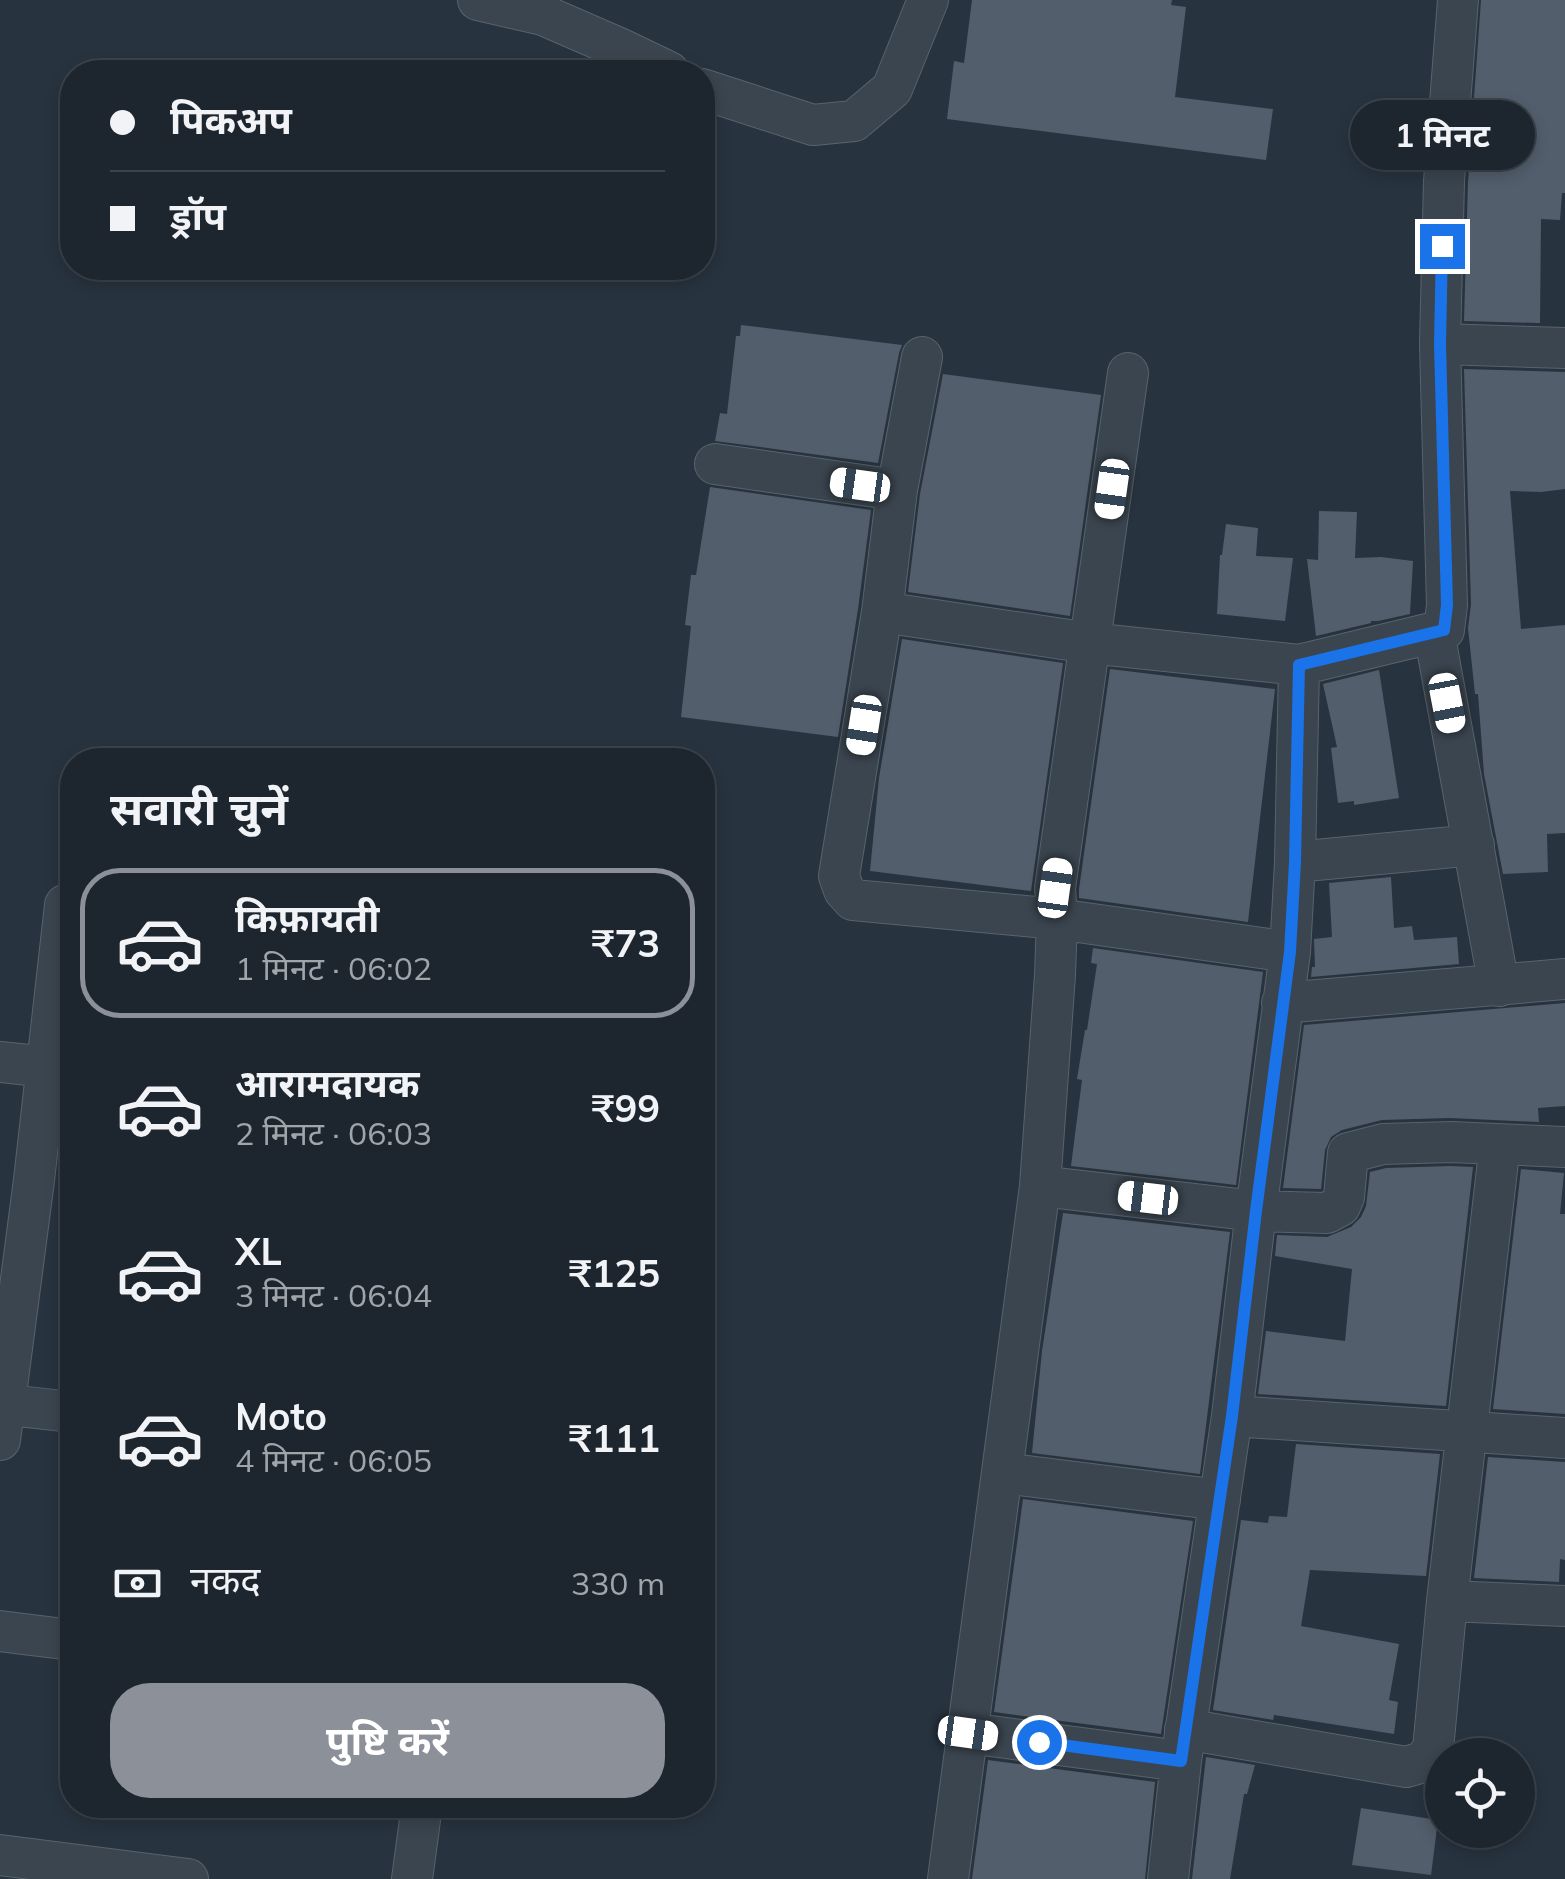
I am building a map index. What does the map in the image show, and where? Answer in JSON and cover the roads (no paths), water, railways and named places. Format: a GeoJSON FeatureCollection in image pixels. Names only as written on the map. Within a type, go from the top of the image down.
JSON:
{"type":"FeatureCollection","features":[{"type":"Feature","properties":{"kind":"street"},"geometry":{"type":"LineString","coordinates":[[478,0],[543,16],[644,60]]}},
{"type":"Feature","properties":{"kind":"street"},"geometry":{"type":"LineString","coordinates":[[715,93],[813,125],[854,122],[892,89],[928,0]]}},
{"type":"Feature","properties":{"kind":"street"},"geometry":{"type":"LineString","coordinates":[[882,612],[1090,643],[1299,665],[1444,630],[1447,605],[1440,344],[1444,181],[1458,0]]}},
{"type":"Feature","properties":{"kind":"street"},"geometry":{"type":"LineString","coordinates":[[1440,344],[1565,348]]}},
{"type":"Feature","properties":{"kind":"street"},"geometry":{"type":"LineString","coordinates":[[922,357],[897,490],[882,612],[839,876],[844,890],[853,900],[1057,920],[1290,952]]}},
{"type":"Feature","properties":{"kind":"street"},"geometry":{"type":"LineString","coordinates":[[948,1879],[1040,1186],[1057,920],[1055,888],[1128,373]]}},
{"type":"Feature","properties":{"kind":"street"},"geometry":{"type":"LineString","coordinates":[[715,464],[897,490]]}},
{"type":"Feature","properties":{"kind":"street"},"geometry":{"type":"LineString","coordinates":[[1434,632],[1498,986]]}},
{"type":"Feature","properties":{"kind":"street"},"geometry":{"type":"LineString","coordinates":[[1168,1879],[1183,1745],[1232,1416],[1290,952],[1299,665]]}},
{"type":"Feature","properties":{"kind":"street"},"geometry":{"type":"LineString","coordinates":[[1295,862],[1474,845]]}},
{"type":"Feature","properties":{"kind":"street"},"geometry":{"type":"LineString","coordinates":[[60,944],[2,1416],[60,1413]]}},
{"type":"Feature","properties":{"kind":"street"},"geometry":{"type":"LineString","coordinates":[[1282,1003],[1565,979]]}},
{"type":"Feature","properties":{"kind":"street"},"geometry":{"type":"LineString","coordinates":[[0,1062],[47,1067]]}},
{"type":"Feature","properties":{"kind":"street"},"geometry":{"type":"LineString","coordinates":[[1040,1186],[1256,1211],[1327,1213],[1340,1206],[1344,1197],[1348,1153],[1383,1144],[1450,1142],[1565,1147]]}},
{"type":"Feature","properties":{"kind":"street"},"geometry":{"type":"LineString","coordinates":[[968,1733],[1183,1745],[1406,1767],[1424,1762],[1432,1749],[1500,1144]]}},
{"type":"Feature","properties":{"kind":"street"},"geometry":{"type":"LineString","coordinates":[[1232,1416],[1565,1438]]}},
{"type":"Feature","properties":{"kind":"street"},"geometry":{"type":"LineString","coordinates":[[1002,1473],[1220,1500]]}},
{"type":"Feature","properties":{"kind":"street"},"geometry":{"type":"LineString","coordinates":[[1447,1601],[1565,1606]]}},
{"type":"Feature","properties":{"kind":"street"},"geometry":{"type":"LineString","coordinates":[[0,1632],[60,1639]]}},
{"type":"Feature","properties":{"kind":"street"},"geometry":{"type":"LineString","coordinates":[[412,1879],[420,1818]]}},
{"type":"Feature","properties":{"kind":"street"},"geometry":{"type":"LineString","coordinates":[[0,1855],[188,1879]]}}]}
